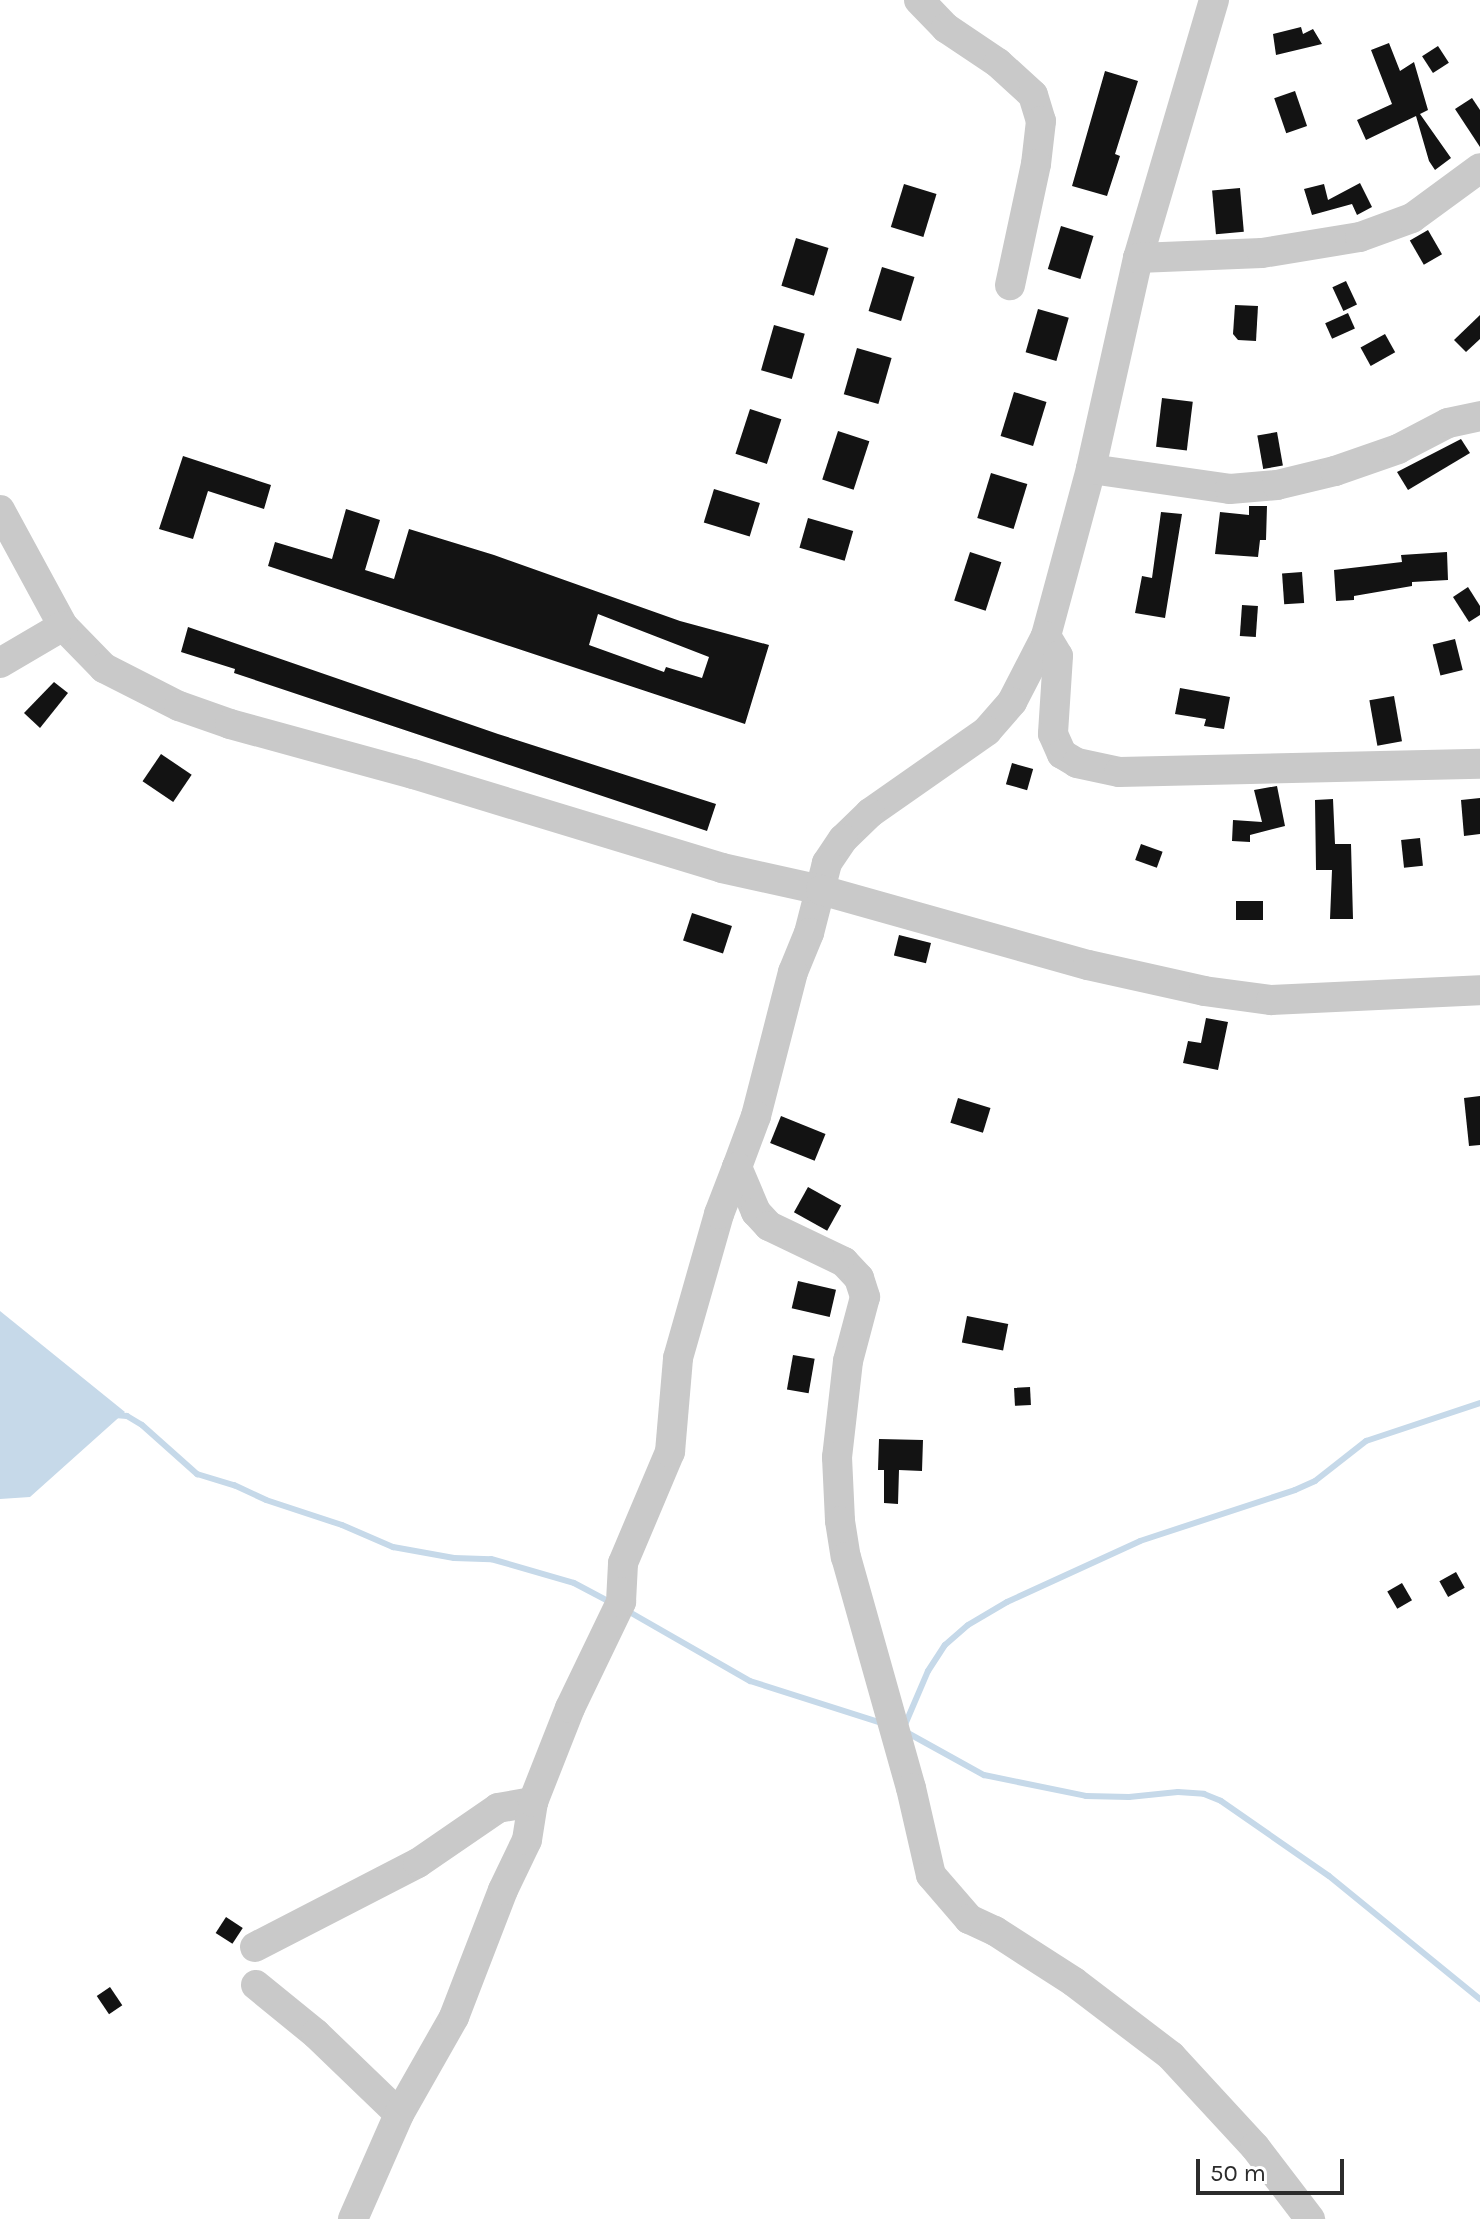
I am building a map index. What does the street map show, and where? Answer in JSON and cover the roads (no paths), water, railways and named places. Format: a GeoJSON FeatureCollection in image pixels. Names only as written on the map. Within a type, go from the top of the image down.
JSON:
{"type":"FeatureCollection","features":[{"type":"Feature","properties":{"kind":"street"},"geometry":{"type":"LineString","coordinates":[[919,0],[946,28],[998,63],[1033,95],[1041,121],[1036,164],[1010,285]]}},
{"type":"Feature","properties":{"kind":"street"},"geometry":{"type":"LineString","coordinates":[[353,2219],[399,2114],[454,2017],[503,1890],[527,1840],[533,1802],[570,1708],[621,1602],[623,1563],[670,1452],[678,1358],[719,1214],[756,1116],[793,972],[809,933],[827,863],[843,839],[870,813],[987,731],[1012,702],[1046,636],[1091,469],[1138,258],[1214,0]]}},
{"type":"Feature","properties":{"kind":"street"},"geometry":{"type":"LineString","coordinates":[[1138,258],[1262,253],[1360,237],[1412,218],[1480,168]]}},
{"type":"Feature","properties":{"kind":"street"},"geometry":{"type":"LineString","coordinates":[[1091,469],[1230,489],[1277,485],[1335,471],[1398,449],[1448,423],[1478,420]]}},
{"type":"Feature","properties":{"kind":"street"},"geometry":{"type":"LineString","coordinates":[[0,510],[63,626],[104,668],[179,706],[287,740],[413,774],[637,845],[821,890],[1088,965],[1204,991],[1271,1000],[1480,990]]}},
{"type":"Feature","properties":{"kind":"street"},"geometry":{"type":"LineString","coordinates":[[0,663],[63,626]]}},
{"type":"Feature","properties":{"kind":"street"},"geometry":{"type":"LineString","coordinates":[[1046,636],[1058,656],[1053,734],[1062,754],[1077,763],[1119,772],[1480,764]]}},
{"type":"Feature","properties":{"kind":"street"},"geometry":{"type":"LineString","coordinates":[[737,1167],[756,1212],[769,1226],[844,1262],[859,1278],[865,1297],[848,1361],[837,1457],[840,1521],[846,1557],[911,1788],[931,1875],[969,1919],[995,1931],[1074,1982],[1171,2056],[1255,2147],[1310,2219]]}},
{"type":"Feature","properties":{"kind":"street"},"geometry":{"type":"LineString","coordinates":[[255,1947],[418,1863],[498,1808],[533,1802]]}},
{"type":"Feature","properties":{"kind":"street"},"geometry":{"type":"LineString","coordinates":[[256,1985],[316,2034],[399,2114]]}},
{"type":"Feature","properties":{"kind":"water"},"geometry":{"type":"Polygon","coordinates":[[[0,1311],[125,1412],[30,1497],[0,1499],[0,1311]]]}},
{"type":"Feature","properties":{"kind":"waterway"},"geometry":{"type":"LineString","coordinates":[[904,1727],[928,1671],[945,1645],[968,1625],[1007,1602],[1140,1541],[1295,1490],[1315,1481],[1366,1441],[1480,1403]]}},
{"type":"Feature","properties":{"kind":"waterway"},"geometry":{"type":"LineString","coordinates":[[115,1415],[127,1416],[142,1425],[197,1474],[342,1525],[393,1547],[454,1558],[491,1559],[574,1583],[612,1603]]}},
{"type":"Feature","properties":{"kind":"waterway"},"geometry":{"type":"LineString","coordinates":[[626,1610],[750,1681],[885,1724]]}},
{"type":"Feature","properties":{"kind":"waterway"},"geometry":{"type":"LineString","coordinates":[[906,1732],[984,1775],[1086,1796],[1129,1797],[1178,1792],[1204,1794],[1221,1801],[1329,1876],[1480,1999]]}}]}
